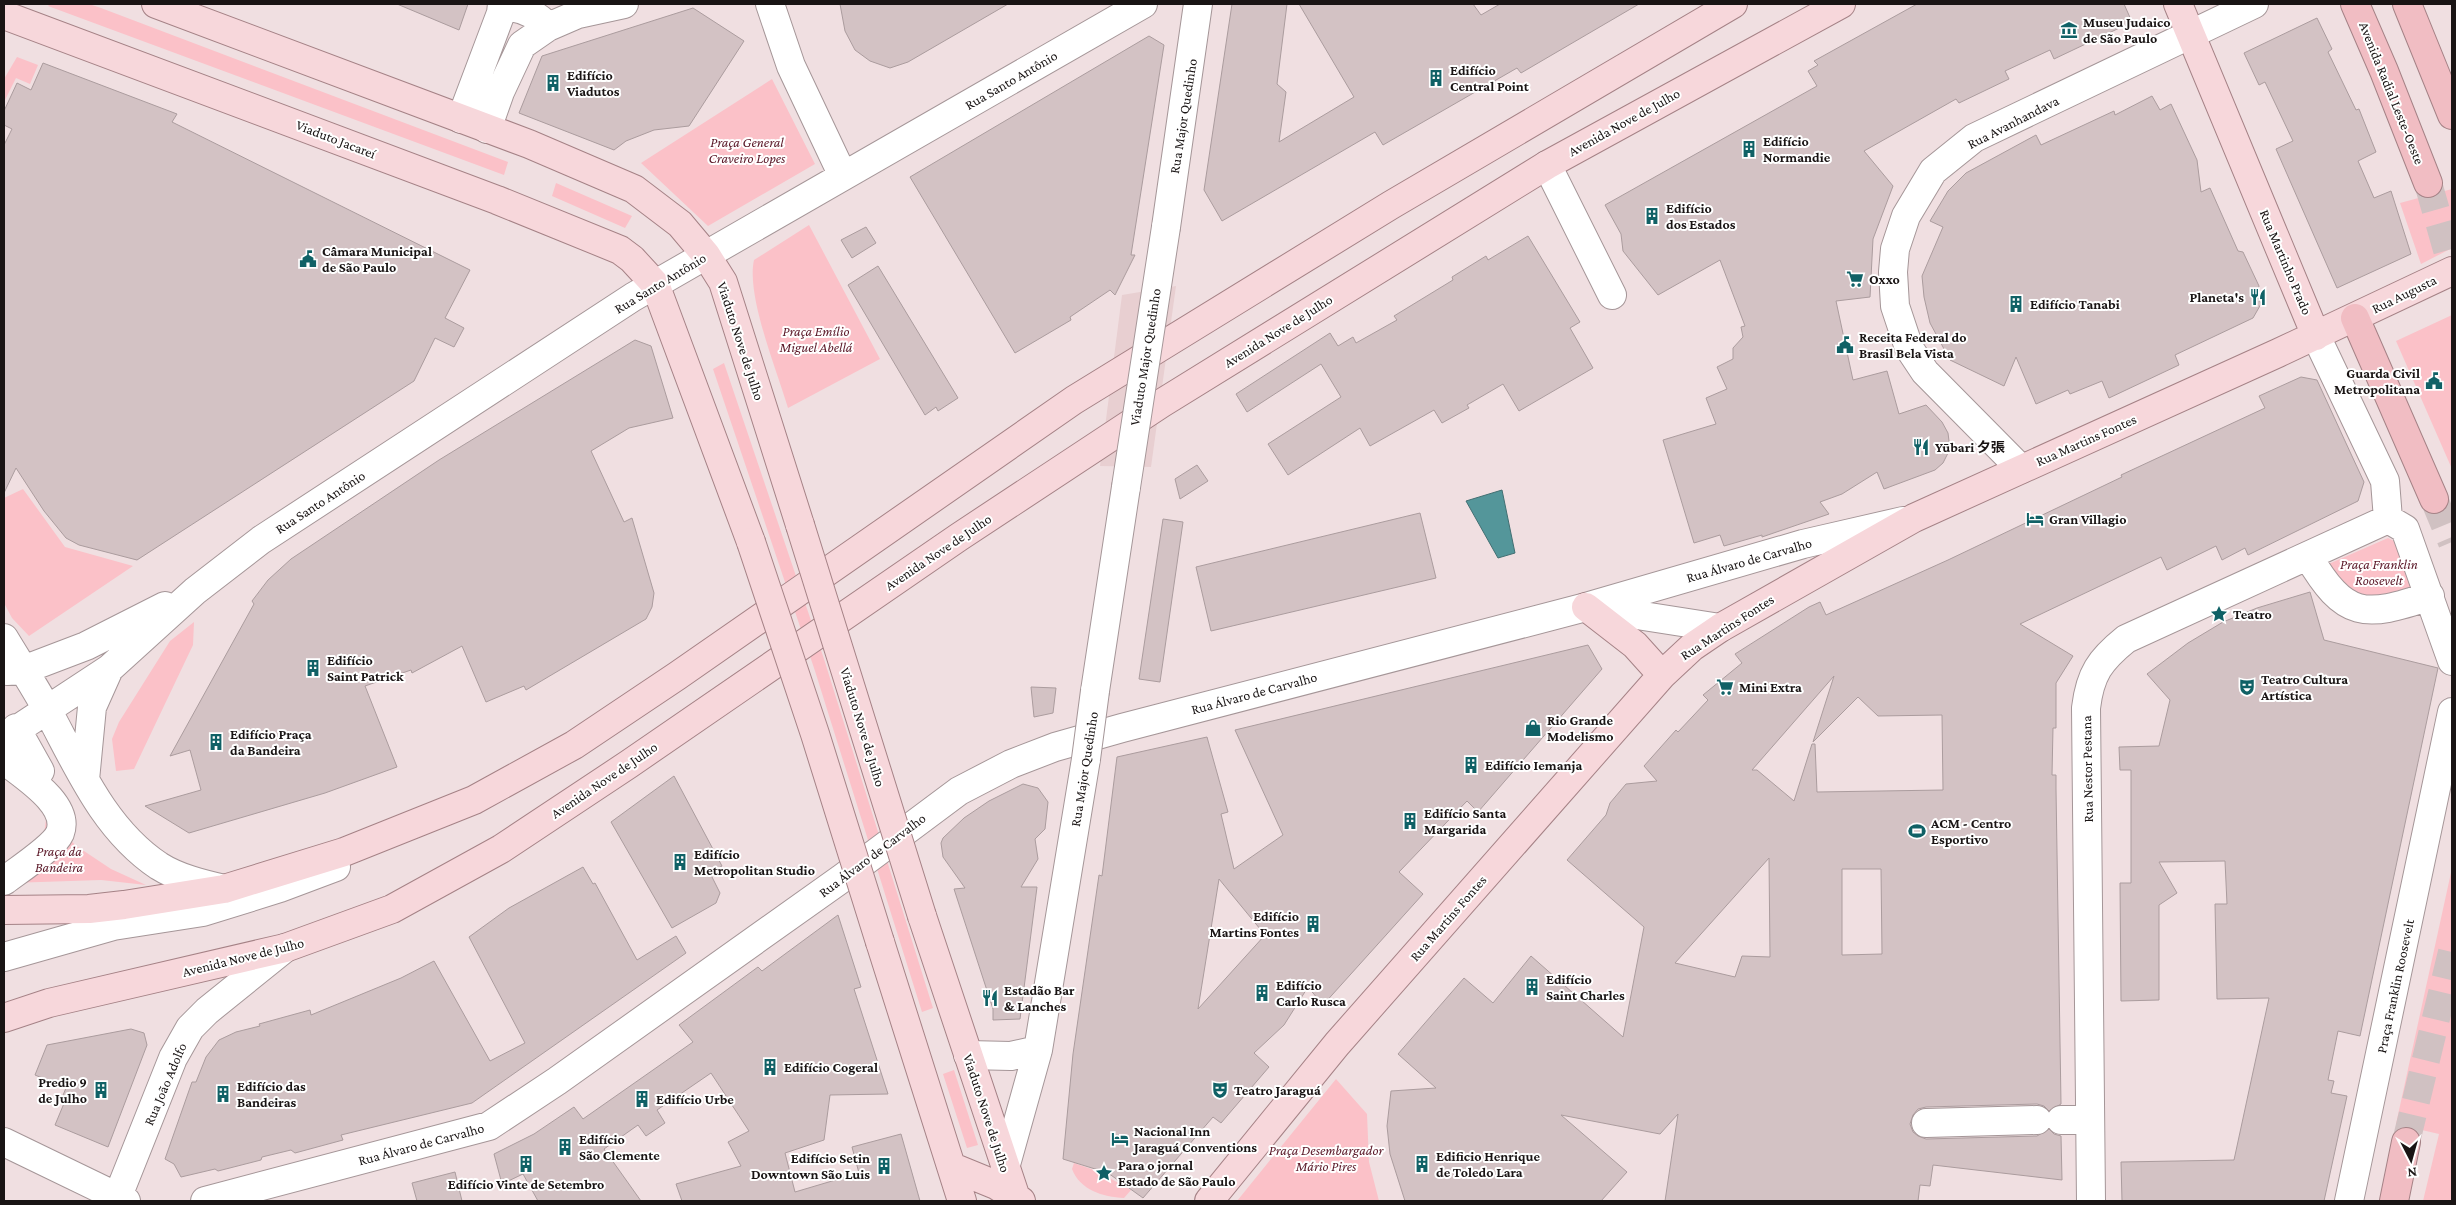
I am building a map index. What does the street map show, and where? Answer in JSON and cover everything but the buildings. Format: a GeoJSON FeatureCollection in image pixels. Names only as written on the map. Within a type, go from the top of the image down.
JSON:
{"type":"FeatureCollection","features":[{"type":"Feature","properties":{"kind":"highway","name":"Avenida Radial Leste-Oeste"},"geometry":{"type":"LineString","coordinates":[[2355,4],[2384,71],[2428,183]]}},
{"type":"Feature","properties":{"kind":"highway"},"geometry":{"type":"LineString","coordinates":[[2407,4],[2452,115]]}},
{"type":"Feature","properties":{"kind":"highway"},"geometry":{"type":"LineString","coordinates":[[2355,318],[2434,499]]}},
{"type":"Feature","properties":{"kind":"highway"},"geometry":{"type":"LineString","coordinates":[[2394,1201],[2406,1142]]}},
{"type":"Feature","properties":{"kind":"main road"},"geometry":{"type":"LineString","coordinates":[[156,4],[487,128],[634,189],[680,224],[706,255]]}},
{"type":"Feature","properties":{"kind":"main road"},"geometry":{"type":"LineString","coordinates":[[4,910],[115,906],[224,889],[344,852],[474,800],[574,744],[677,676],[1074,400],[1391,204],[1733,4]]}},
{"type":"Feature","properties":{"kind":"main road","name":"Avenida Nove de Julho"},"geometry":{"type":"LineString","coordinates":[[4,1018],[49,1003],[285,948],[392,908],[501,849],[629,764],[959,536],[1162,403],[1547,165],[1841,4]]}},
{"type":"Feature","properties":{"kind":"main road","name":"Rua Martinho Prado"},"geometry":{"type":"LineString","coordinates":[[2178,4],[2316,336]]}},
{"type":"Feature","properties":{"kind":"main road","name":"Viaduto Jacareí"},"geometry":{"type":"LineString","coordinates":[[4,15],[505,203],[620,250],[632,259],[655,284]]}},
{"type":"Feature","properties":{"kind":"main road","name":"Viaduto Nove de Julho"},"geometry":{"type":"LineString","coordinates":[[706,255],[723,282],[925,926],[1005,1168],[1018,1200]]}},
{"type":"Feature","properties":{"kind":"main road","name":"Rua Augusta"},"geometry":{"type":"LineString","coordinates":[[2355,318],[2452,271]]}},
{"type":"Feature","properties":{"kind":"main road"},"geometry":{"type":"LineString","coordinates":[[655,284],[751,542],[816,734],[962,1201]]}},
{"type":"Feature","properties":{"kind":"main road","name":"Rua Martins Fontes"},"geometry":{"type":"LineString","coordinates":[[1211,1198],[1337,1044],[1662,675],[1692,647],[1720,628],[1914,518],[2355,318]]}},
{"type":"Feature","properties":{"kind":"main road"},"geometry":{"type":"LineString","coordinates":[[1586,607],[1635,646],[1662,675]]}},
{"type":"Feature","properties":{"kind":"main road"},"geometry":{"type":"LineString","coordinates":[[952,1167],[974,1175],[1018,1200]]}},
{"type":"Feature","properties":{"kind":"street"},"geometry":{"type":"LineString","coordinates":[[487,128],[500,92],[522,45],[548,28],[578,14],[624,4]]}},
{"type":"Feature","properties":{"kind":"street"},"geometry":{"type":"LineString","coordinates":[[770,4],[791,66],[843,176]]}},
{"type":"Feature","properties":{"kind":"street","name":"Rua Santo Antônio"},"geometry":{"type":"LineString","coordinates":[[10,733],[109,669],[195,591],[261,540],[655,284],[1143,4]]}},
{"type":"Feature","properties":{"kind":"street","name":"Rua Major Quedinho"},"geometry":{"type":"LineString","coordinates":[[1166,227],[1198,4]]}},
{"type":"Feature","properties":{"kind":"street","name":"Rua Avanhandava"},"geometry":{"type":"LineString","coordinates":[[2021,470],[1925,372],[1909,348],[1896,306],[1893,272],[1895,249],[1906,216],[1919,191],[1933,171],[1974,138],[2254,4]]}},
{"type":"Feature","properties":{"kind":"street"},"geometry":{"type":"LineString","coordinates":[[461,119],[501,13],[502,5],[525,10],[540,19],[548,28]]}},
{"type":"Feature","properties":{"kind":"street"},"geometry":{"type":"LineString","coordinates":[[474,81],[500,92]]}},
{"type":"Feature","properties":{"kind":"street"},"geometry":{"type":"LineString","coordinates":[[1547,165],[1612,295]]}},
{"type":"Feature","properties":{"kind":"street","name":"Viaduto Major Quedinho"},"geometry":{"type":"LineString","coordinates":[[1126,487],[1166,227]]}},
{"type":"Feature","properties":{"kind":"street","name":"Rua Martinho Prado"},"geometry":{"type":"LineString","coordinates":[[2316,336],[2386,481],[2388,519]]}},
{"type":"Feature","properties":{"kind":"street","name":"Rua Major Quedinho"},"geometry":{"type":"LineString","coordinates":[[1005,1168],[1038,1050],[1086,759],[1126,487]]}},
{"type":"Feature","properties":{"kind":"street","name":"Rua Álvaro de Carvalho"},"geometry":{"type":"LineString","coordinates":[[205,1201],[489,1126],[510,1114],[705,976],[959,791],[1011,764],[1055,747],[1122,728],[1586,607],[1803,544],[1914,518]]}},
{"type":"Feature","properties":{"kind":"street"},"geometry":{"type":"LineString","coordinates":[[2388,519],[2405,528],[2452,661]]}},
{"type":"Feature","properties":{"kind":"street","name":"Rua Nestor Pestana"},"geometry":{"type":"LineString","coordinates":[[2091,1201],[2086,708],[2093,674],[2107,655],[2126,639],[2388,519]]}},
{"type":"Feature","properties":{"kind":"street"},"geometry":{"type":"LineString","coordinates":[[2308,556],[2327,586],[2340,600],[2355,608],[2370,610],[2393,608],[2430,596]]}},
{"type":"Feature","properties":{"kind":"street","name":"Rua Santo Antônio"},"geometry":{"type":"LineString","coordinates":[[14,671],[86,646],[195,591]]}},
{"type":"Feature","properties":{"kind":"street","name":"Rua Álvaro de Carvalho"},"geometry":{"type":"LineString","coordinates":[[1586,607],[1720,628]]}},
{"type":"Feature","properties":{"kind":"street"},"geometry":{"type":"LineString","coordinates":[[4,638],[14,671],[46,708],[85,780],[119,831],[146,856],[173,873],[224,889]]}},
{"type":"Feature","properties":{"kind":"street"},"geometry":{"type":"LineString","coordinates":[[85,780],[92,707],[109,669]]}},
{"type":"Feature","properties":{"kind":"street","name":"Praça Franklin Roosevelt"},"geometry":{"type":"LineString","coordinates":[[2349,1201],[2452,712]]}},
{"type":"Feature","properties":{"kind":"street"},"geometry":{"type":"LineString","coordinates":[[10,733],[40,771]]}},
{"type":"Feature","properties":{"kind":"street"},"geometry":{"type":"LineString","coordinates":[[4,760],[51,799],[61,815],[60,833],[44,850],[4,881]]}},
{"type":"Feature","properties":{"kind":"street"},"geometry":{"type":"LineString","coordinates":[[4,957],[113,926],[203,912],[280,888],[396,844],[474,800]]}},
{"type":"Feature","properties":{"kind":"street","name":"Rua João Adolfo"},"geometry":{"type":"LineString","coordinates":[[120,1200],[173,1058],[190,1028],[206,1011],[285,948]]}},
{"type":"Feature","properties":{"kind":"street"},"geometry":{"type":"LineString","coordinates":[[4,1006],[49,1003]]}},
{"type":"Feature","properties":{"kind":"street"},"geometry":{"type":"LineString","coordinates":[[968,1055],[1011,1056],[1038,1050]]}},
{"type":"Feature","properties":{"kind":"street"},"geometry":{"type":"LineString","coordinates":[[1926,1123],[2090,1120]]}},
{"type":"Feature","properties":{"kind":"street"},"geometry":{"type":"LineString","coordinates":[[4,1142],[120,1200]]}},
{"type":"Feature","properties":{"kind":"shaded area"},"geometry":{"type":"Polygon","coordinates":[[[1176,286],[1151,467],[1100,466],[1122,295],[1176,286]]]}},
{"type":"Feature","properties":{"kind":"green space"},"geometry":{"type":"Polygon","coordinates":[[[50,4],[89,4],[101,8],[508,162],[504,175],[48,6],[50,4]]]}},
{"type":"Feature","properties":{"kind":"green space"},"geometry":{"type":"Polygon","coordinates":[[[17,57],[38,65],[30,84],[16,78],[4,102],[4,79],[17,57]]]}},
{"type":"Feature","properties":{"kind":"green space","name":"Praça General Craveiro Lopes"},"geometry":{"type":"Polygon","coordinates":[[[772,79],[815,164],[708,226],[641,163],[772,79]]]}},
{"type":"Feature","properties":{"kind":"green space"},"geometry":{"type":"Polygon","coordinates":[[[556,183],[632,216],[625,228],[552,196],[556,183]]]}},
{"type":"Feature","properties":{"kind":"green space"},"geometry":{"type":"Polygon","coordinates":[[[2452,189],[2452,248],[2421,264],[2400,203],[2452,189]]]}},
{"type":"Feature","properties":{"kind":"green space","name":"Praça Emílio Miguel Abellá"},"geometry":{"type":"Polygon","coordinates":[[[809,225],[880,359],[788,408],[758,313],[754,293],[754,260],[809,225]]]}},
{"type":"Feature","properties":{"kind":"green space"},"geometry":{"type":"Polygon","coordinates":[[[2452,315],[2452,469],[2396,341],[2452,315]]]}},
{"type":"Feature","properties":{"kind":"green space"},"geometry":{"type":"Polygon","coordinates":[[[724,363],[824,659],[933,1008],[922,1012],[815,671],[713,369],[724,363]]]}},
{"type":"Feature","properties":{"kind":"green space"},"geometry":{"type":"Polygon","coordinates":[[[23,489],[65,547],[133,566],[29,636],[12,618],[4,603],[4,498],[23,489]]]}},
{"type":"Feature","properties":{"kind":"green space","name":"Praça Franklin Roosevelt"},"geometry":{"type":"Polygon","coordinates":[[[2388,538],[2398,543],[2417,591],[2362,600],[2324,566],[2388,538]]]}},
{"type":"Feature","properties":{"kind":"green space"},"geometry":{"type":"Polygon","coordinates":[[[194,622],[193,645],[134,769],[116,771],[112,739],[119,722],[170,641],[194,622]]]}},
{"type":"Feature","properties":{"kind":"green space","name":"Praça da Bandeira"},"geometry":{"type":"Polygon","coordinates":[[[47,812],[75,845],[111,869],[146,885],[101,880],[10,883],[43,841],[47,812]]]}},
{"type":"Feature","properties":{"kind":"green space"},"geometry":{"type":"Polygon","coordinates":[[[2452,868],[2452,1201],[2423,1201],[2439,1134],[2396,1124],[2452,868]]]}},
{"type":"Feature","properties":{"kind":"green space"},"geometry":{"type":"Polygon","coordinates":[[[954,1070],[978,1145],[967,1148],[943,1074],[954,1070]]]}},
{"type":"Feature","properties":{"kind":"green space","name":"Praça Desembargador Mário Pires"},"geometry":{"type":"Polygon","coordinates":[[[1336,1079],[1367,1114],[1369,1162],[1379,1201],[1237,1201],[1336,1079]]]}},
{"type":"Feature","properties":{"kind":"green space"},"geometry":{"type":"Polygon","coordinates":[[[1074,1163],[1097,1171],[1131,1190],[1124,1198],[1108,1196],[1093,1191],[1086,1187],[1076,1176],[1072,1169],[1074,1163]]]}},
{"type":"Feature","properties":{"kind":"water"},"geometry":{"type":"Polygon","coordinates":[[[1502,490],[1515,553],[1498,558],[1466,501],[1502,490]]]}},
{"type":"Feature","properties":{"kind":"tunnel"},"geometry":{"type":"LineString","coordinates":[[2428,183],[2452,267]]}},
{"type":"Feature","properties":{"kind":"tunnel"},"geometry":{"type":"LineString","coordinates":[[2434,499],[2452,542]]}},
{"type":"Feature","properties":{"kind":"tunnel"},"geometry":{"type":"LineString","coordinates":[[2406,1142],[2452,952]]}},
{"type":"Feature","properties":{"kind":"place","name":"Museu Judaico de São Paulo"},"geometry":{"type":"Point","coordinates":[2069,30]}},
{"type":"Feature","properties":{"kind":"place","name":"Edifício Central Point"},"geometry":{"type":"Point","coordinates":[1436,78]}},
{"type":"Feature","properties":{"kind":"place","name":"Edifício Viadutos"},"geometry":{"type":"Point","coordinates":[553,83]}},
{"type":"Feature","properties":{"kind":"place","name":"Edifício Normandie"},"geometry":{"type":"Point","coordinates":[1749,149]}},
{"type":"Feature","properties":{"kind":"place","name":"Edifício dos Estados"},"geometry":{"type":"Point","coordinates":[1652,216]}},
{"type":"Feature","properties":{"kind":"place","name":"Câmara Municipal de São Paulo"},"geometry":{"type":"Point","coordinates":[308,259]}},
{"type":"Feature","properties":{"kind":"place","name":"Oxxo"},"geometry":{"type":"Point","coordinates":[1855,279]}},
{"type":"Feature","properties":{"kind":"place","name":"Planeta's"},"geometry":{"type":"Point","coordinates":[2258,297]}},
{"type":"Feature","properties":{"kind":"place","name":"Edifício Tanabi"},"geometry":{"type":"Point","coordinates":[2016,304]}},
{"type":"Feature","properties":{"kind":"place","name":"Receita Federal do Brasil Bela Vista"},"geometry":{"type":"Point","coordinates":[1845,345]}},
{"type":"Feature","properties":{"kind":"place","name":"Guarda Civil Metropolitana"},"geometry":{"type":"Point","coordinates":[2434,381]}},
{"type":"Feature","properties":{"kind":"place","name":"Yūbari 夕張"},"geometry":{"type":"Point","coordinates":[1921,447]}},
{"type":"Feature","properties":{"kind":"place","name":"Gran Villagio"},"geometry":{"type":"Point","coordinates":[2035,519]}},
{"type":"Feature","properties":{"kind":"place","name":"Teatro"},"geometry":{"type":"Point","coordinates":[2219,614]}},
{"type":"Feature","properties":{"kind":"place","name":"Edifício Saint Patrick"},"geometry":{"type":"Point","coordinates":[313,668]}},
{"type":"Feature","properties":{"kind":"place","name":"Mini Extra"},"geometry":{"type":"Point","coordinates":[1725,687]}},
{"type":"Feature","properties":{"kind":"place","name":"Teatro Cultura Artística"},"geometry":{"type":"Point","coordinates":[2247,687]}},
{"type":"Feature","properties":{"kind":"place","name":"Rio Grande Modelismo"},"geometry":{"type":"Point","coordinates":[1533,728]}},
{"type":"Feature","properties":{"kind":"place","name":"Edifício Praça da Bandeira"},"geometry":{"type":"Point","coordinates":[216,742]}},
{"type":"Feature","properties":{"kind":"place","name":"Edifício Iemanja"},"geometry":{"type":"Point","coordinates":[1471,765]}},
{"type":"Feature","properties":{"kind":"place","name":"Edifício Santa Margarida"},"geometry":{"type":"Point","coordinates":[1410,821]}},
{"type":"Feature","properties":{"kind":"place","name":"ACM - Centro Esportivo"},"geometry":{"type":"Point","coordinates":[1917,831]}},
{"type":"Feature","properties":{"kind":"place","name":"Edifício Metropolitan Studio"},"geometry":{"type":"Point","coordinates":[680,862]}},
{"type":"Feature","properties":{"kind":"place","name":"Edifício Martins Fontes"},"geometry":{"type":"Point","coordinates":[1313,924]}},
{"type":"Feature","properties":{"kind":"place","name":"Edifício Saint Charles"},"geometry":{"type":"Point","coordinates":[1532,987]}},
{"type":"Feature","properties":{"kind":"place","name":"Edifício Carlo Rusca"},"geometry":{"type":"Point","coordinates":[1262,993]}},
{"type":"Feature","properties":{"kind":"place","name":"Estadão Bar & Lanches"},"geometry":{"type":"Point","coordinates":[990,998]}},
{"type":"Feature","properties":{"kind":"place","name":"Edifício Cogeral"},"geometry":{"type":"Point","coordinates":[770,1067]}},
{"type":"Feature","properties":{"kind":"place","name":"Predio 9 de Julho"},"geometry":{"type":"Point","coordinates":[101,1090]}},
{"type":"Feature","properties":{"kind":"place","name":"Teatro Jaraguá"},"geometry":{"type":"Point","coordinates":[1220,1090]}},
{"type":"Feature","properties":{"kind":"place","name":"Edifício das Bandeiras"},"geometry":{"type":"Point","coordinates":[223,1094]}},
{"type":"Feature","properties":{"kind":"place","name":"Edifício Urbe"},"geometry":{"type":"Point","coordinates":[642,1099]}},
{"type":"Feature","properties":{"kind":"place","name":"Nacional Inn Jaraguá Conventions"},"geometry":{"type":"Point","coordinates":[1120,1139]}},
{"type":"Feature","properties":{"kind":"place","name":"Edifício São Clemente"},"geometry":{"type":"Point","coordinates":[565,1147]}},
{"type":"Feature","properties":{"kind":"place","name":"Edifício Vinte de Setembro"},"geometry":{"type":"Point","coordinates":[526,1164]}},
{"type":"Feature","properties":{"kind":"place","name":"Edificio Henrique de Toledo Lara"},"geometry":{"type":"Point","coordinates":[1422,1164]}},
{"type":"Feature","properties":{"kind":"place","name":"Edifício Setin Downtown São Luis"},"geometry":{"type":"Point","coordinates":[884,1166]}},
{"type":"Feature","properties":{"kind":"place","name":"Para o jornal Estado de São Paulo"},"geometry":{"type":"Point","coordinates":[1104,1173]}}]}
